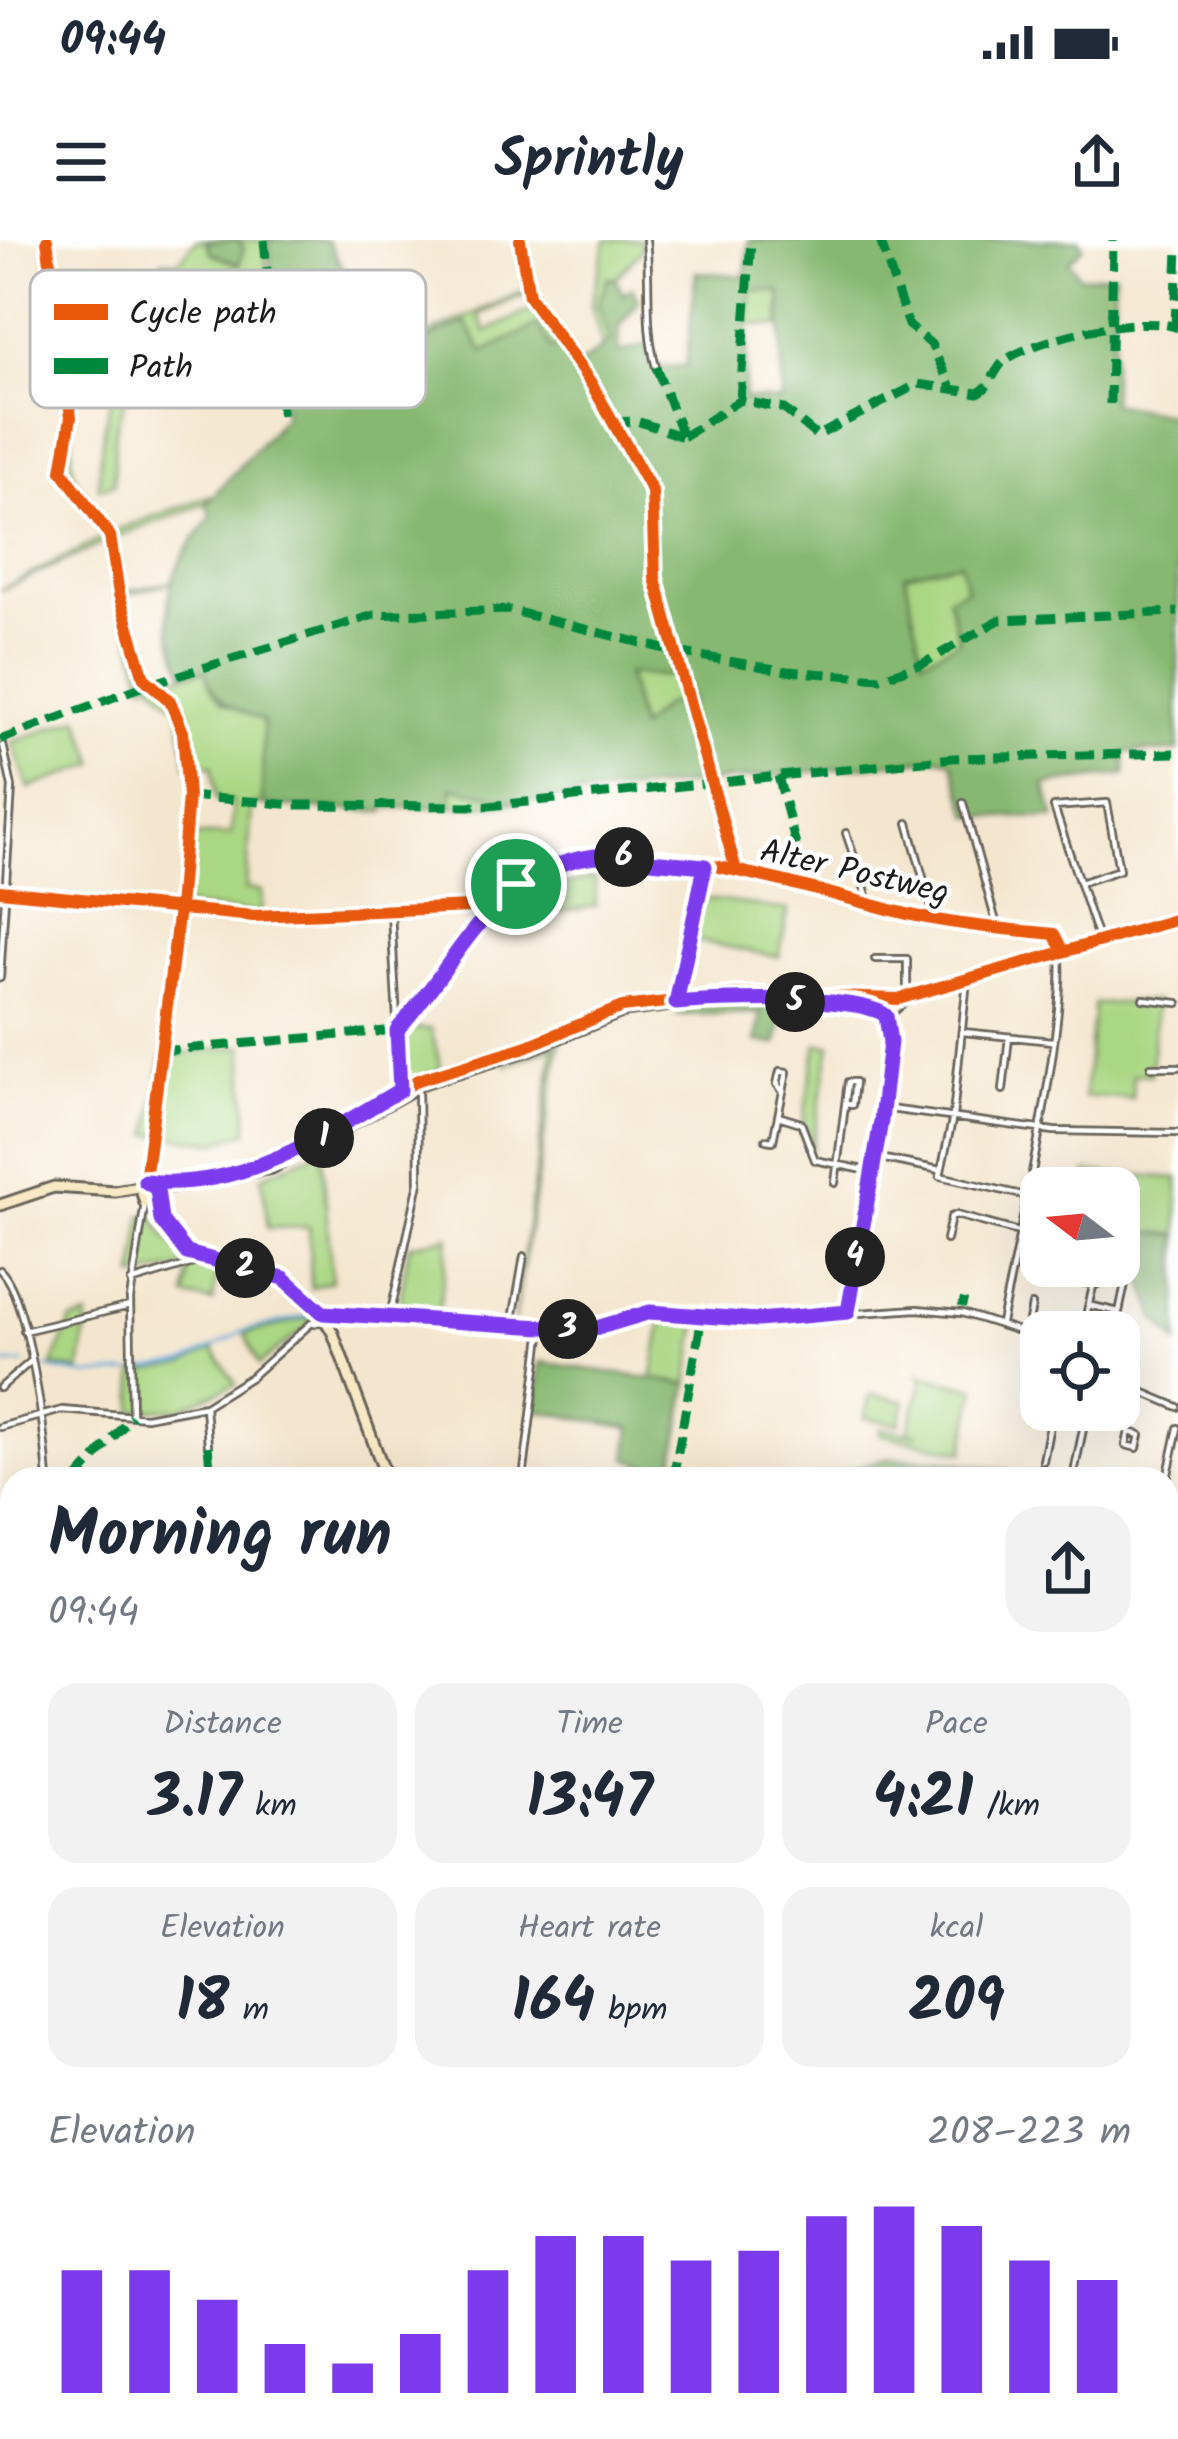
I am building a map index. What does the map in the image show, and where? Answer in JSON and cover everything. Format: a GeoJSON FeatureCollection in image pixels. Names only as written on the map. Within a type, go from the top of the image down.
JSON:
{"type":"FeatureCollection","features":[{"type":"Feature","properties":{"kind":"main road"},"geometry":{"type":"LineString","coordinates":[[0,1205],[50,1190],[149,1195],[287,1162],[418,1085],[526,1051],[607,1016],[676,1003],[741,999],[887,1009],[908,997],[1178,919]]}},
{"type":"Feature","properties":{"kind":"main road"},"geometry":{"type":"LineString","coordinates":[[149,1195],[179,1246],[203,1260],[284,1278],[325,1316],[382,1467]]}},
{"type":"Feature","properties":{"kind":"street"},"geometry":{"type":"LineString","coordinates":[[520,240],[528,291]]}},
{"type":"Feature","properties":{"kind":"street"},"geometry":{"type":"LineString","coordinates":[[646,240],[652,290],[647,338],[656,368]]}},
{"type":"Feature","properties":{"kind":"street"},"geometry":{"type":"LineString","coordinates":[[0,978],[12,788],[2,740]]}},
{"type":"Feature","properties":{"kind":"street"},"geometry":{"type":"LineString","coordinates":[[132,1417],[131,1282],[149,1195],[143,1170],[179,909],[187,776]]}},
{"type":"Feature","properties":{"kind":"street"},"geometry":{"type":"LineString","coordinates":[[963,803],[998,928]]}},
{"type":"Feature","properties":{"kind":"street"},"geometry":{"type":"LineString","coordinates":[[1080,883],[1119,870],[1107,803],[1054,806],[1080,883],[1099,939]]}},
{"type":"Feature","properties":{"kind":"street"},"geometry":{"type":"LineString","coordinates":[[908,823],[935,920]]}},
{"type":"Feature","properties":{"kind":"street"},"geometry":{"type":"LineString","coordinates":[[846,833],[870,903]]}},
{"type":"Feature","properties":{"kind":"street","name":"Alter Postweg"},"geometry":{"type":"LineString","coordinates":[[397,1030],[495,906],[530,873],[560,861],[595,856],[756,872],[935,920],[1054,934],[1063,951]]}},
{"type":"Feature","properties":{"kind":"street"},"geometry":{"type":"LineString","coordinates":[[676,1003],[705,866]]}},
{"type":"Feature","properties":{"kind":"street"},"geometry":{"type":"LineString","coordinates":[[391,913],[400,1095]]}},
{"type":"Feature","properties":{"kind":"street"},"geometry":{"type":"LineString","coordinates":[[1032,1167],[1054,1042],[1063,951]]}},
{"type":"Feature","properties":{"kind":"street"},"geometry":{"type":"LineString","coordinates":[[875,959],[907,958],[908,997]]}},
{"type":"Feature","properties":{"kind":"street"},"geometry":{"type":"LineString","coordinates":[[968,980],[952,1116],[940,1170],[944,1179],[1020,1195]]}},
{"type":"Feature","properties":{"kind":"street"},"geometry":{"type":"LineString","coordinates":[[1143,999],[1178,1003]]}},
{"type":"Feature","properties":{"kind":"street"},"geometry":{"type":"LineString","coordinates":[[848,1312],[882,1108],[890,1038],[887,1009]]}},
{"type":"Feature","properties":{"kind":"street"},"geometry":{"type":"LineString","coordinates":[[963,1032],[1054,1042]]}},
{"type":"Feature","properties":{"kind":"street"},"geometry":{"type":"LineString","coordinates":[[1003,1090],[1009,1036]]}},
{"type":"Feature","properties":{"kind":"street"},"geometry":{"type":"LineString","coordinates":[[1151,1067],[1178,1067]]}},
{"type":"Feature","properties":{"kind":"street"},"geometry":{"type":"LineString","coordinates":[[390,1316],[418,1196],[418,1085]]}},
{"type":"Feature","properties":{"kind":"street"},"geometry":{"type":"LineString","coordinates":[[776,1126],[783,1092]]}},
{"type":"Feature","properties":{"kind":"street"},"geometry":{"type":"LineString","coordinates":[[835,1184],[845,1105]]}},
{"type":"Feature","properties":{"kind":"street"},"geometry":{"type":"LineString","coordinates":[[882,1108],[1040,1128],[1178,1133]]}},
{"type":"Feature","properties":{"kind":"street"},"geometry":{"type":"LineString","coordinates":[[778,1116],[801,1123],[812,1158],[871,1172]]}},
{"type":"Feature","properties":{"kind":"street"},"geometry":{"type":"LineString","coordinates":[[874,1156],[940,1170]]}},
{"type":"Feature","properties":{"kind":"street"},"geometry":{"type":"LineString","coordinates":[[946,1240],[950,1217],[956,1215],[1003,1224],[1019,1234]]}},
{"type":"Feature","properties":{"kind":"street"},"geometry":{"type":"LineString","coordinates":[[1001,1323],[1020,1229]]}},
{"type":"Feature","properties":{"kind":"street"},"geometry":{"type":"LineString","coordinates":[[512,1324],[524,1256]]}},
{"type":"Feature","properties":{"kind":"street"},"geometry":{"type":"LineString","coordinates":[[131,1282],[203,1260]]}},
{"type":"Feature","properties":{"kind":"street"},"geometry":{"type":"LineString","coordinates":[[0,1270],[13,1289],[43,1414],[47,1467]]}},
{"type":"Feature","properties":{"kind":"street"},"geometry":{"type":"LineString","coordinates":[[1090,1311],[1096,1287]]}},
{"type":"Feature","properties":{"kind":"street"},"geometry":{"type":"LineString","coordinates":[[1092,1306],[1120,1312],[1125,1287]]}},
{"type":"Feature","properties":{"kind":"street"},"geometry":{"type":"LineString","coordinates":[[1031,1311],[1032,1305]]}},
{"type":"Feature","properties":{"kind":"street"},"geometry":{"type":"LineString","coordinates":[[23,1331],[130,1306]]}},
{"type":"Feature","properties":{"kind":"street"},"geometry":{"type":"LineString","coordinates":[[0,1427],[74,1410],[132,1417],[205,1406],[251,1377],[325,1316],[342,1312],[598,1329],[662,1312],[758,1320],[916,1309],[1020,1330]]}},
{"type":"Feature","properties":{"kind":"street"},"geometry":{"type":"LineString","coordinates":[[524,1467],[542,1327]]}},
{"type":"Feature","properties":{"kind":"street"},"geometry":{"type":"LineString","coordinates":[[0,1388],[30,1361]]}},
{"type":"Feature","properties":{"kind":"street"},"geometry":{"type":"LineString","coordinates":[[1140,1394],[1178,1407]]}},
{"type":"Feature","properties":{"kind":"street"},"geometry":{"type":"LineString","coordinates":[[205,1406],[208,1446]]}},
{"type":"Feature","properties":{"kind":"street"},"geometry":{"type":"LineString","coordinates":[[1170,1467],[1178,1427]]}},
{"type":"Feature","properties":{"kind":"street"},"geometry":{"type":"LineString","coordinates":[[1043,1461],[1049,1431]]}},
{"type":"Feature","properties":{"kind":"street"},"geometry":{"type":"LineString","coordinates":[[1075,1467],[1083,1431]]}},
{"type":"Feature","properties":{"kind":"green space"},"geometry":{"type":"Polygon","coordinates":[[[44,240],[49,240],[53,270],[48,270],[44,240]]]}},
{"type":"Feature","properties":{"kind":"green space"},"geometry":{"type":"Polygon","coordinates":[[[196,240],[275,240],[265,245],[267,270],[160,270],[162,261],[179,261],[196,240]]]}},
{"type":"Feature","properties":{"kind":"green space"},"geometry":{"type":"Polygon","coordinates":[[[236,240],[244,247],[239,265],[211,253],[206,241],[236,240]]]}},
{"type":"Feature","properties":{"kind":"green space"},"geometry":{"type":"Polygon","coordinates":[[[327,240],[343,270],[271,270],[269,243],[327,240]]]}},
{"type":"Feature","properties":{"kind":"green space"},"geometry":{"type":"Polygon","coordinates":[[[606,240],[641,240],[642,249],[615,279],[608,279],[610,341],[603,348],[591,304],[606,240]]]}},
{"type":"Feature","properties":{"kind":"green space"},"geometry":{"type":"Polygon","coordinates":[[[749,240],[1080,240],[1083,247],[1069,261],[1080,277],[1115,273],[1111,403],[1178,416],[1178,751],[1124,752],[1126,774],[1045,784],[1055,818],[970,816],[952,761],[941,758],[520,802],[452,787],[452,807],[385,808],[384,812],[262,805],[263,721],[219,697],[206,670],[184,672],[168,609],[175,573],[211,518],[207,503],[284,417],[283,408],[426,408],[426,340],[466,322],[483,352],[538,325],[552,349],[562,348],[576,368],[610,341],[598,303],[608,278],[615,279],[623,294],[632,288],[639,301],[619,327],[619,353],[647,345],[654,366],[686,367],[696,272],[745,276],[749,240]],[[751,290],[744,399],[782,401],[781,292],[751,290]],[[960,562],[905,574],[923,659],[959,641],[948,597],[966,589],[960,562]],[[627,674],[639,728],[667,703],[691,702],[684,677],[627,674]]]}},
{"type":"Feature","properties":{"kind":"green space"},"geometry":{"type":"Polygon","coordinates":[[[525,290],[526,294],[479,315],[486,332],[535,308],[562,348],[426,357],[426,336],[525,290]]]}},
{"type":"Feature","properties":{"kind":"green space"},"geometry":{"type":"Polygon","coordinates":[[[751,290],[781,292],[780,326],[749,324],[751,290]]]}},
{"type":"Feature","properties":{"kind":"green space"},"geometry":{"type":"Polygon","coordinates":[[[109,408],[122,408],[115,429],[114,484],[99,488],[99,466],[109,408]]]}},
{"type":"Feature","properties":{"kind":"green space"},"geometry":{"type":"Polygon","coordinates":[[[70,424],[73,466],[79,485],[66,470],[70,424]]]}},
{"type":"Feature","properties":{"kind":"green space"},"geometry":{"type":"Polygon","coordinates":[[[85,496],[111,532],[209,496],[207,503],[113,538],[123,592],[171,582],[122,596],[147,677],[152,681],[207,670],[222,702],[264,721],[262,805],[252,804],[246,889],[262,891],[261,914],[182,906],[188,836],[231,834],[233,801],[216,800],[212,765],[187,766],[179,710],[152,682],[144,684],[118,595],[109,541],[0,590],[106,536],[85,496]]]}},
{"type":"Feature","properties":{"kind":"green space"},"geometry":{"type":"Polygon","coordinates":[[[961,561],[966,589],[948,598],[959,641],[923,660],[905,574],[961,561]]]}},
{"type":"Feature","properties":{"kind":"green space"},"geometry":{"type":"Polygon","coordinates":[[[627,673],[684,677],[692,703],[667,704],[639,729],[627,673]]]}},
{"type":"Feature","properties":{"kind":"green space"},"geometry":{"type":"Polygon","coordinates":[[[79,718],[96,764],[29,788],[12,742],[79,718]]]}},
{"type":"Feature","properties":{"kind":"green space"},"geometry":{"type":"Polygon","coordinates":[[[452,787],[518,800],[519,803],[452,807],[452,787]]]}},
{"type":"Feature","properties":{"kind":"green space"},"geometry":{"type":"Polygon","coordinates":[[[595,878],[596,906],[487,923],[513,892],[535,893],[595,878]]]}},
{"type":"Feature","properties":{"kind":"green space"},"geometry":{"type":"Polygon","coordinates":[[[700,898],[788,910],[779,957],[692,940],[700,898]]]}},
{"type":"Feature","properties":{"kind":"green space"},"geometry":{"type":"Polygon","coordinates":[[[1156,1001],[1151,1075],[1133,1074],[1132,1098],[1084,1097],[1094,1004],[1156,1001]]]}},
{"type":"Feature","properties":{"kind":"green space"},"geometry":{"type":"Polygon","coordinates":[[[677,1005],[783,1008],[777,1044],[756,1041],[761,1013],[677,1015],[677,1005]]]}},
{"type":"Feature","properties":{"kind":"green space"},"geometry":{"type":"Polygon","coordinates":[[[401,1028],[431,1029],[441,1069],[402,1086],[401,1028]]]}},
{"type":"Feature","properties":{"kind":"green space"},"geometry":{"type":"Polygon","coordinates":[[[560,1040],[514,1321],[554,1046],[505,1066],[560,1040]]]}},
{"type":"Feature","properties":{"kind":"green space"},"geometry":{"type":"Polygon","coordinates":[[[817,1044],[831,1045],[811,1151],[803,1120],[817,1044]]]}},
{"type":"Feature","properties":{"kind":"green space"},"geometry":{"type":"Polygon","coordinates":[[[243,1046],[248,1132],[216,1142],[150,1134],[162,1056],[243,1046]]]}},
{"type":"Feature","properties":{"kind":"green space"},"geometry":{"type":"Polygon","coordinates":[[[322,1150],[332,1281],[311,1288],[309,1227],[268,1228],[262,1176],[322,1150]]]}},
{"type":"Feature","properties":{"kind":"green space"},"geometry":{"type":"Polygon","coordinates":[[[1140,1175],[1178,1178],[1178,1235],[1140,1231],[1140,1175]]]}},
{"type":"Feature","properties":{"kind":"green space"},"geometry":{"type":"Polygon","coordinates":[[[142,1215],[153,1216],[180,1252],[217,1268],[213,1302],[186,1297],[189,1266],[135,1277],[142,1215]]]}},
{"type":"Feature","properties":{"kind":"green space"},"geometry":{"type":"Polygon","coordinates":[[[1140,1231],[1178,1235],[1178,1344],[1156,1319],[1140,1274],[1140,1231]]]}},
{"type":"Feature","properties":{"kind":"green space"},"geometry":{"type":"Polygon","coordinates":[[[449,1237],[438,1317],[398,1313],[409,1245],[449,1237]]]}},
{"type":"Feature","properties":{"kind":"green space"},"geometry":{"type":"Polygon","coordinates":[[[314,1316],[309,1325],[259,1365],[245,1334],[314,1316]]]}},
{"type":"Feature","properties":{"kind":"green space"},"geometry":{"type":"Polygon","coordinates":[[[88,1317],[80,1371],[52,1366],[71,1321],[88,1317]]]}},
{"type":"Feature","properties":{"kind":"green space"},"geometry":{"type":"Polygon","coordinates":[[[663,1317],[698,1322],[688,1384],[652,1380],[663,1317]]]}},
{"type":"Feature","properties":{"kind":"green space"},"geometry":{"type":"Polygon","coordinates":[[[213,1349],[236,1384],[180,1409],[135,1411],[134,1373],[185,1364],[213,1349]]]}},
{"type":"Feature","properties":{"kind":"green space"},"geometry":{"type":"Polygon","coordinates":[[[540,1362],[688,1384],[673,1467],[651,1467],[627,1458],[631,1428],[535,1410],[540,1362]]]}},
{"type":"Feature","properties":{"kind":"green space"},"geometry":{"type":"Polygon","coordinates":[[[919,1375],[976,1388],[964,1452],[880,1434],[881,1428],[919,1435],[908,1432],[923,1380],[919,1375]]]}},
{"type":"Feature","properties":{"kind":"green space"},"geometry":{"type":"Polygon","coordinates":[[[870,1394],[905,1401],[900,1424],[865,1418],[870,1394]]]}},
{"type":"Feature","properties":{"kind":"green space"},"geometry":{"type":"Polygon","coordinates":[[[887,1459],[983,1467],[857,1467],[887,1459]]]}},
{"type":"Feature","properties":{"kind":"waterway"},"geometry":{"type":"LineString","coordinates":[[134,1371],[184,1363],[244,1331],[315,1314]]}},
{"type":"Feature","properties":{"kind":"waterway"},"geometry":{"type":"LineString","coordinates":[[0,1364],[23,1363]]}},
{"type":"Feature","properties":{"kind":"waterway"},"geometry":{"type":"LineString","coordinates":[[36,1366],[85,1375],[128,1373]]}},
{"type":"Feature","properties":{"kind":"marked path"},"geometry":{"type":"LineString","coordinates":[[264,240],[267,270]]}},
{"type":"Feature","properties":{"kind":"marked path"},"geometry":{"type":"LineString","coordinates":[[740,400],[751,240]]}},
{"type":"Feature","properties":{"kind":"marked path"},"geometry":{"type":"LineString","coordinates":[[880,240],[908,325],[931,344],[951,387]]}},
{"type":"Feature","properties":{"kind":"marked path"},"geometry":{"type":"LineString","coordinates":[[1110,404],[1113,240]]}},
{"type":"Feature","properties":{"kind":"marked path"},"geometry":{"type":"LineString","coordinates":[[1175,326],[1178,248]]}},
{"type":"Feature","properties":{"kind":"marked path"},"geometry":{"type":"LineString","coordinates":[[683,437],[740,400],[784,409],[817,436],[918,384],[978,393],[1007,359],[1066,336],[1141,324],[1178,328]]}},
{"type":"Feature","properties":{"kind":"marked path"},"geometry":{"type":"LineString","coordinates":[[656,367],[683,437]]}},
{"type":"Feature","properties":{"kind":"marked path"},"geometry":{"type":"LineString","coordinates":[[281,408],[282,415]]}},
{"type":"Feature","properties":{"kind":"marked path"},"geometry":{"type":"LineString","coordinates":[[612,422],[637,421],[683,437]]}},
{"type":"Feature","properties":{"kind":"marked path"},"geometry":{"type":"LineString","coordinates":[[0,740],[138,688],[374,615],[509,610],[677,652],[787,671],[880,678],[924,663],[999,620],[1178,612]]}},
{"type":"Feature","properties":{"kind":"marked path"},"geometry":{"type":"LineString","coordinates":[[188,796],[294,805],[488,806],[953,758],[1178,753]]}},
{"type":"Feature","properties":{"kind":"marked path"},"geometry":{"type":"LineString","coordinates":[[778,776],[806,884]]}},
{"type":"Feature","properties":{"kind":"marked path"},"geometry":{"type":"LineString","coordinates":[[160,1051],[397,1030]]}},
{"type":"Feature","properties":{"kind":"marked path"},"geometry":{"type":"LineString","coordinates":[[959,1302],[967,1304]]}},
{"type":"Feature","properties":{"kind":"marked path"},"geometry":{"type":"LineString","coordinates":[[675,1467],[702,1317]]}},
{"type":"Feature","properties":{"kind":"marked path"},"geometry":{"type":"LineString","coordinates":[[87,1467],[132,1416]]}},
{"type":"Feature","properties":{"kind":"marked path"},"geometry":{"type":"LineString","coordinates":[[208,1446],[210,1467]]}},
{"type":"Feature","properties":{"kind":"cycle path"},"geometry":{"type":"LineString","coordinates":[[47,240],[51,270]]}},
{"type":"Feature","properties":{"kind":"cycle path"},"geometry":{"type":"LineString","coordinates":[[520,240],[529,296],[591,383],[652,491],[655,578],[736,870]]}},
{"type":"Feature","properties":{"kind":"cycle path"},"geometry":{"type":"LineString","coordinates":[[70,408],[62,471],[110,536],[119,594],[144,678],[170,701],[183,732],[188,796],[179,909],[145,1181]]}},
{"type":"Feature","properties":{"kind":"cycle path"},"geometry":{"type":"LineString","coordinates":[[0,891],[253,916],[495,906],[524,878],[545,866],[582,857],[625,855],[725,868],[925,918],[1054,934],[1063,951]]}},
{"type":"Feature","properties":{"kind":"cycle path"},"geometry":{"type":"LineString","coordinates":[[162,1185],[286,1158],[418,1080],[525,1047],[622,1007],[737,994],[898,999],[1178,919]]}},
{"type":"Feature","properties":{"kind":"route"},"geometry":{"type":"LineString","coordinates":[[595,856],[705,866],[676,1003],[741,999],[859,1005],[886,1016],[890,1042],[881,1121],[848,1312],[758,1320],[650,1312],[590,1330],[323,1313],[304,1291],[284,1278],[203,1260],[172,1239],[161,1220],[157,1189],[145,1181],[177,1183],[286,1158],[400,1090],[397,1030],[516,884],[547,865],[595,856]]}}]}
